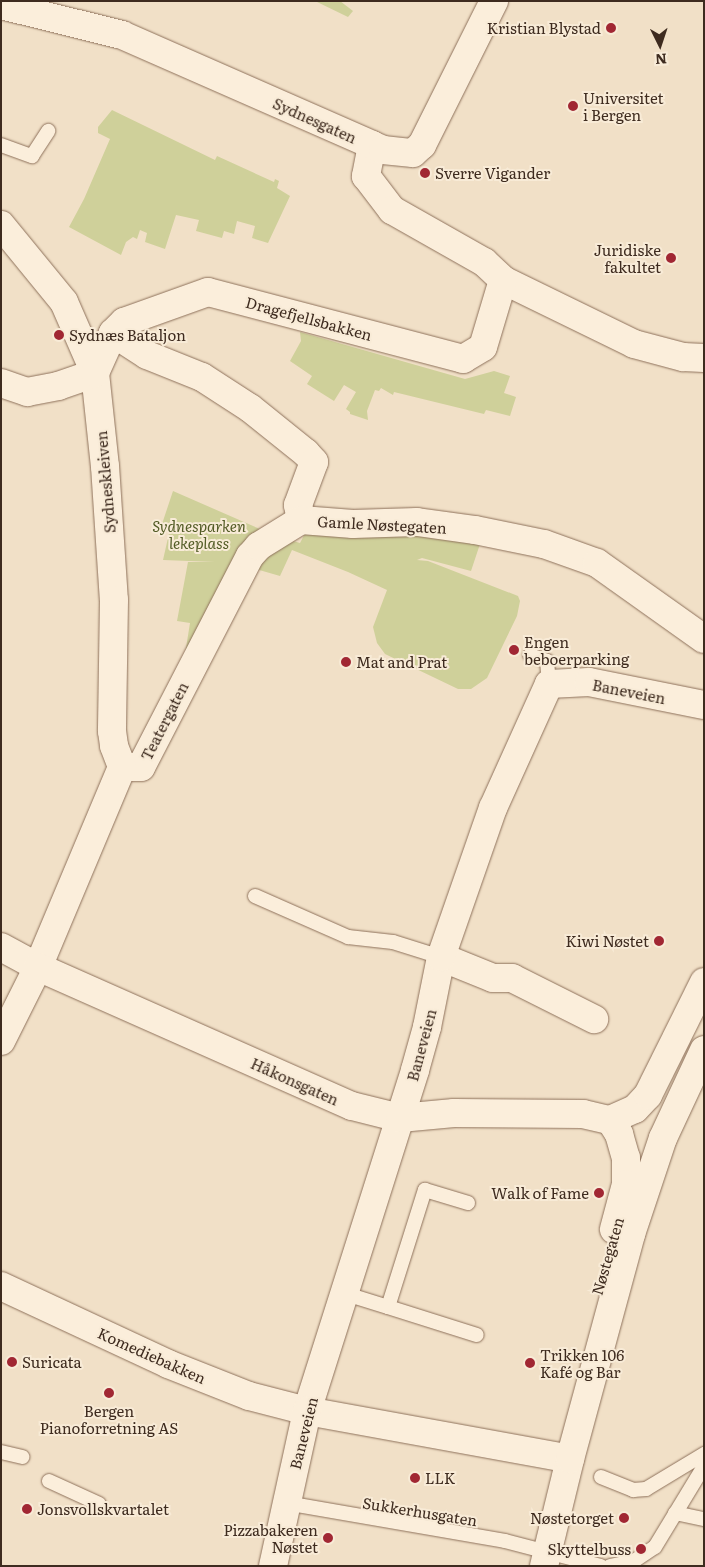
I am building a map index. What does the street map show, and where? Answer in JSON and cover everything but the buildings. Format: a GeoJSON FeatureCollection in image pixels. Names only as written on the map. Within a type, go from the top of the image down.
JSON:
{"type":"FeatureCollection","features":[{"type":"Feature","properties":{"kind":"street"},"geometry":{"type":"LineString","coordinates":[[372,145],[383,150],[413,153],[422,145],[494,1]]}},
{"type":"Feature","properties":{"kind":"street","name":"Sydnesgaten"},"geometry":{"type":"LineString","coordinates":[[1,4],[122,34],[372,145],[366,176],[392,210],[484,262],[503,280],[634,344],[683,357],[704,358]]}},
{"type":"Feature","properties":{"kind":"street","name":"Sydneskleiven"},"geometry":{"type":"LineString","coordinates":[[1,225],[64,302],[95,373],[105,466],[114,600],[112,731],[114,746],[122,767]]}},
{"type":"Feature","properties":{"kind":"street","name":"Dragefjellsbakken"},"geometry":{"type":"LineString","coordinates":[[95,373],[113,334],[124,322],[208,292],[463,359],[483,347],[503,280]]}},
{"type":"Feature","properties":{"kind":"street"},"geometry":{"type":"LineString","coordinates":[[113,334],[147,355],[202,378],[250,408],[306,453],[314,462],[298,505],[301,520]]}},
{"type":"Feature","properties":{"kind":"street"},"geometry":{"type":"LineString","coordinates":[[1,383],[27,392],[58,386],[95,373]]}},
{"type":"Feature","properties":{"kind":"street","name":"Gamle Nøstegaten"},"geometry":{"type":"LineString","coordinates":[[301,520],[353,524],[417,522],[475,530],[544,544],[597,564],[704,639]]}},
{"type":"Feature","properties":{"kind":"street","name":"Teatergaten"},"geometry":{"type":"LineString","coordinates":[[1,1040],[38,967],[122,767],[141,766],[250,556],[259,546],[301,520]]}},
{"type":"Feature","properties":{"kind":"street","name":"Baneveien"},"geometry":{"type":"LineString","coordinates":[[273,1566],[307,1411],[428,1027],[441,957],[493,808],[549,684],[589,682],[704,705]]}},
{"type":"Feature","properties":{"kind":"street","name":"Håkonsgaten"},"geometry":{"type":"LineString","coordinates":[[1,947],[38,967],[352,1106],[400,1118],[454,1113],[583,1114],[610,1120]]}},
{"type":"Feature","properties":{"kind":"street"},"geometry":{"type":"LineString","coordinates":[[441,957],[493,978],[512,978],[594,1019]]}},
{"type":"Feature","properties":{"kind":"street"},"geometry":{"type":"LineString","coordinates":[[610,1120],[635,1110],[648,1095],[704,982]]}},
{"type":"Feature","properties":{"kind":"street","name":"Nøstegaten"},"geometry":{"type":"LineString","coordinates":[[600,1344],[631,1234],[663,1138],[704,1050]]}},
{"type":"Feature","properties":{"kind":"street","name":"Nøstegaten"},"geometry":{"type":"LineString","coordinates":[[600,1344],[593,1303],[626,1184],[626,1158],[619,1134],[610,1120]]}},
{"type":"Feature","properties":{"kind":"street","name":"Komediebakken"},"geometry":{"type":"LineString","coordinates":[[1,1286],[168,1364],[249,1396],[307,1411]]}},
{"type":"Feature","properties":{"kind":"street"},"geometry":{"type":"LineString","coordinates":[[546,1558],[600,1344]]}},
{"type":"Feature","properties":{"kind":"street"},"geometry":{"type":"LineString","coordinates":[[307,1411],[570,1459]]}},
{"type":"Feature","properties":{"kind":"lane"},"geometry":{"type":"LineString","coordinates":[[1,145],[32,156],[48,131]]}},
{"type":"Feature","properties":{"kind":"lane"},"geometry":{"type":"LineString","coordinates":[[530,654],[547,661],[549,684]]}},
{"type":"Feature","properties":{"kind":"lane"},"geometry":{"type":"LineString","coordinates":[[255,896],[348,937],[393,942],[441,957]]}},
{"type":"Feature","properties":{"kind":"lane"},"geometry":{"type":"LineString","coordinates":[[388,1307],[425,1190],[468,1203]]}},
{"type":"Feature","properties":{"kind":"lane"},"geometry":{"type":"LineString","coordinates":[[343,1293],[477,1335]]}},
{"type":"Feature","properties":{"kind":"lane"},"geometry":{"type":"LineString","coordinates":[[1,1452],[22,1458]]}},
{"type":"Feature","properties":{"kind":"lane"},"geometry":{"type":"LineString","coordinates":[[601,1477],[633,1490],[646,1489],[704,1454]]}},
{"type":"Feature","properties":{"kind":"lane"},"geometry":{"type":"LineString","coordinates":[[610,1566],[634,1561],[655,1547],[704,1466]]}},
{"type":"Feature","properties":{"kind":"lane"},"geometry":{"type":"LineString","coordinates":[[49,1481],[99,1504]]}},
{"type":"Feature","properties":{"kind":"lane","name":"Sukkerhusgaten"},"geometry":{"type":"LineString","coordinates":[[286,1503],[546,1558],[601,1566]]}},
{"type":"Feature","properties":{"kind":"lane"},"geometry":{"type":"LineString","coordinates":[[675,1513],[704,1519]]}},
{"type":"Feature","properties":{"kind":"green space"},"geometry":{"type":"Polygon","coordinates":[[[315,1],[340,1],[353,11],[348,17],[315,1]]]}},
{"type":"Feature","properties":{"kind":"green space"},"geometry":{"type":"Polygon","coordinates":[[[112,110],[215,160],[217,156],[274,182],[275,179],[279,181],[277,188],[290,196],[268,243],[252,238],[255,226],[237,221],[234,234],[224,231],[222,238],[196,231],[199,220],[176,215],[165,249],[145,242],[147,233],[140,230],[137,239],[133,237],[126,242],[121,255],[69,227],[84,199],[110,139],[98,133],[98,127],[112,110]]]}},
{"type":"Feature","properties":{"kind":"green space"},"geometry":{"type":"Polygon","coordinates":[[[300,332],[465,379],[494,371],[510,376],[504,393],[516,397],[510,416],[486,410],[484,414],[394,392],[393,395],[381,388],[379,391],[375,390],[367,411],[368,420],[350,414],[346,409],[356,392],[344,385],[334,401],[307,384],[312,376],[290,361],[301,341],[300,332]]]}},
{"type":"Feature","properties":{"kind":"green space","name":"Sydnesparken lekeplass"},"geometry":{"type":"Polygon","coordinates":[[[173,491],[276,536],[300,543],[310,524],[483,535],[471,571],[422,558],[417,560],[428,561],[518,596],[520,601],[517,616],[487,678],[471,689],[458,689],[385,654],[377,643],[373,627],[387,590],[292,550],[280,576],[235,563],[185,654],[190,623],[177,621],[188,562],[215,562],[163,560],[170,529],[161,527],[173,491]]]}},
{"type":"Feature","properties":{"kind":"place","name":"Kristian Blystad"},"geometry":{"type":"Point","coordinates":[611,28]}},
{"type":"Feature","properties":{"kind":"place","name":"Universitet i Bergen"},"geometry":{"type":"Point","coordinates":[573,106]}},
{"type":"Feature","properties":{"kind":"place","name":"Sverre Vigander"},"geometry":{"type":"Point","coordinates":[425,173]}},
{"type":"Feature","properties":{"kind":"place","name":"Juridiske fakultet"},"geometry":{"type":"Point","coordinates":[671,258]}},
{"type":"Feature","properties":{"kind":"place","name":"Sydnæs Bataljon"},"geometry":{"type":"Point","coordinates":[59,335]}},
{"type":"Feature","properties":{"kind":"place","name":"Engen beboerparking"},"geometry":{"type":"Point","coordinates":[514,650]}},
{"type":"Feature","properties":{"kind":"place","name":"Mat and Prat"},"geometry":{"type":"Point","coordinates":[346,662]}},
{"type":"Feature","properties":{"kind":"place","name":"Kiwi Nøstet"},"geometry":{"type":"Point","coordinates":[659,941]}},
{"type":"Feature","properties":{"kind":"place","name":"Walk of Fame"},"geometry":{"type":"Point","coordinates":[599,1193]}},
{"type":"Feature","properties":{"kind":"place","name":"Suricata"},"geometry":{"type":"Point","coordinates":[12,1362]}},
{"type":"Feature","properties":{"kind":"place","name":"Trikken 106 Kafé og Bar"},"geometry":{"type":"Point","coordinates":[530,1363]}},
{"type":"Feature","properties":{"kind":"place","name":"Bergen Pianoforretning AS"},"geometry":{"type":"Point","coordinates":[109,1393]}},
{"type":"Feature","properties":{"kind":"place","name":"LLK"},"geometry":{"type":"Point","coordinates":[415,1478]}},
{"type":"Feature","properties":{"kind":"place","name":"Jonsvollskvartalet"},"geometry":{"type":"Point","coordinates":[27,1509]}},
{"type":"Feature","properties":{"kind":"place","name":"Nøstetorget"},"geometry":{"type":"Point","coordinates":[624,1518]}},
{"type":"Feature","properties":{"kind":"place","name":"Pizzabakeren Nøstet"},"geometry":{"type":"Point","coordinates":[328,1538]}},
{"type":"Feature","properties":{"kind":"place","name":"Skyttelbuss"},"geometry":{"type":"Point","coordinates":[641,1549]}}]}
